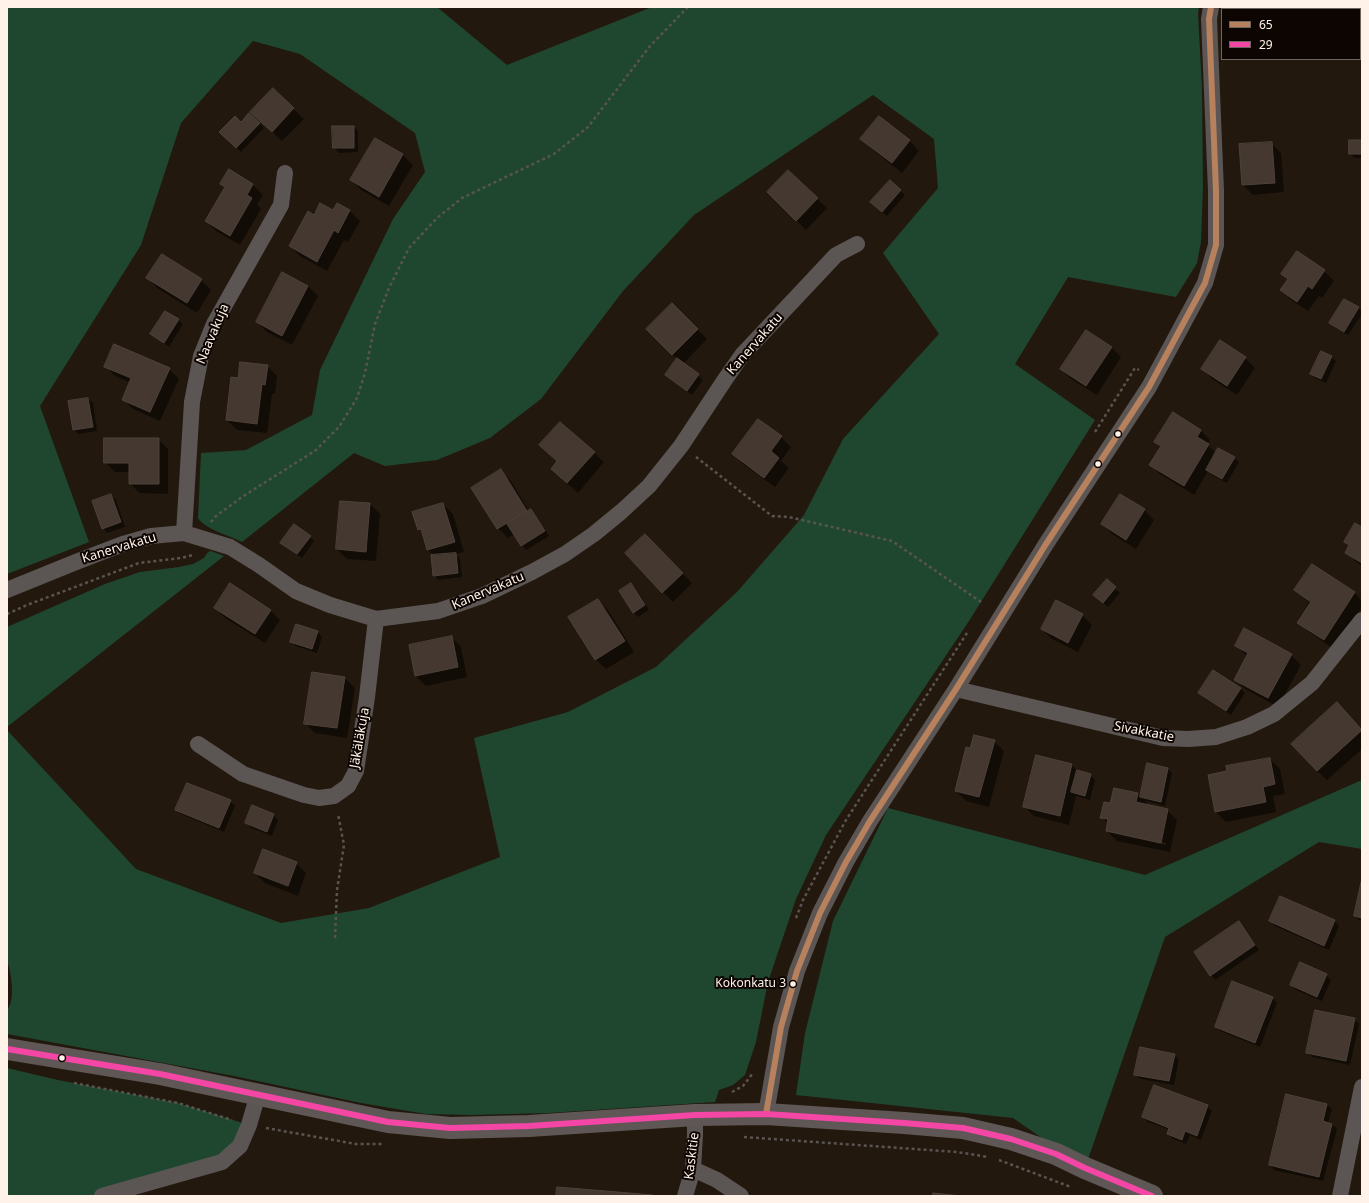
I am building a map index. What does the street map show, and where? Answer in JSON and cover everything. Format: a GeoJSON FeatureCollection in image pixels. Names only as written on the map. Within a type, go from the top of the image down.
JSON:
{"type":"FeatureCollection","features":[{"type":"Feature","properties":{"kind":"street"},"geometry":{"type":"LineString","coordinates":[[766,1114],[782,1027],[797,971],[820,913],[846,862],[870,821],[956,689],[1046,544],[1149,387],[1205,283],[1216,245],[1216,191],[1209,19],[1211,7]]}},
{"type":"Feature","properties":{"kind":"street","name":"Naavakuja"},"geometry":{"type":"LineString","coordinates":[[184,533],[192,402],[201,356],[214,324],[282,205],[285,173]]}},
{"type":"Feature","properties":{"kind":"street","name":"Kanervakatu"},"geometry":{"type":"LineString","coordinates":[[7,590],[122,544],[151,536],[184,533],[205,538],[230,547],[296,591],[330,605],[376,619],[438,611],[475,598],[532,572],[565,554],[594,534],[649,486],[681,446],[742,355],[836,255],[857,244]]}},
{"type":"Feature","properties":{"kind":"street","name":"Jäkäläkuja"},"geometry":{"type":"LineString","coordinates":[[334,796],[348,786],[356,771],[367,697],[376,619]]}},
{"type":"Feature","properties":{"kind":"street","name":"Sivakkatie"},"geometry":{"type":"LineString","coordinates":[[956,689],[1163,738],[1188,739],[1216,737],[1247,727],[1274,714],[1312,683],[1362,620]]}},
{"type":"Feature","properties":{"kind":"street"},"geometry":{"type":"LineString","coordinates":[[198,744],[243,774],[311,797],[319,798],[334,796]]}},
{"type":"Feature","properties":{"kind":"street"},"geometry":{"type":"LineString","coordinates":[[7,1049],[160,1074],[388,1122],[450,1128],[529,1126],[695,1115],[766,1114],[912,1123],[963,1128],[1004,1137],[1056,1154],[1085,1168],[1152,1196]]}},
{"type":"Feature","properties":{"kind":"street"},"geometry":{"type":"LineString","coordinates":[[1340,1196],[1362,1087]]}},
{"type":"Feature","properties":{"kind":"street"},"geometry":{"type":"LineString","coordinates":[[102,1196],[222,1162],[240,1146],[249,1125],[258,1094]]}},
{"type":"Feature","properties":{"kind":"street","name":"Kaskitie"},"geometry":{"type":"LineString","coordinates":[[685,1196],[693,1169],[695,1115]]}},
{"type":"Feature","properties":{"kind":"street"},"geometry":{"type":"LineString","coordinates":[[693,1169],[717,1180],[742,1196]]}},
{"type":"Feature","properties":{"kind":"path"},"geometry":{"type":"LineString","coordinates":[[7,614],[139,563],[191,556],[200,551],[205,538],[206,529],[216,516],[242,497],[316,450],[339,427],[357,398],[365,373],[374,324],[389,288],[409,248],[437,218],[462,198],[554,154],[588,127],[650,46],[688,7]]}},
{"type":"Feature","properties":{"kind":"path"},"geometry":{"type":"LineString","coordinates":[[681,446],[772,516],[789,517],[892,541],[980,602]]}},
{"type":"Feature","properties":{"kind":"path"},"geometry":{"type":"LineString","coordinates":[[334,796],[344,846],[337,890],[335,938]]}},
{"type":"Feature","properties":{"kind":"path"},"geometry":{"type":"LineString","coordinates":[[742,1137],[957,1152],[988,1157]]}},
{"type":"Feature","properties":{"kind":"path"},"geometry":{"type":"LineString","coordinates":[[996,1159],[1073,1188]]}},
{"type":"Feature","properties":{"kind":"green space"},"geometry":{"type":"Polygon","coordinates":[[[7,7],[437,7],[507,65],[652,7],[1199,7],[1203,186],[1201,242],[1197,263],[1176,297],[1068,277],[1015,364],[1095,420],[969,621],[826,835],[796,899],[768,982],[756,1042],[745,1075],[733,1085],[719,1090],[715,1102],[549,1113],[471,1115],[426,1114],[361,1103],[234,1076],[7,1034],[7,1010],[10,1005],[12,986],[7,960],[7,730],[136,869],[281,923],[369,908],[500,857],[474,738],[568,712],[656,667],[737,592],[804,515],[843,439],[939,334],[883,253],[938,188],[934,139],[873,95],[694,215],[623,291],[541,399],[490,438],[437,460],[385,466],[354,453],[242,542],[206,526],[198,518],[201,453],[246,450],[312,415],[320,370],[393,219],[425,172],[415,133],[300,54],[253,41],[181,123],[141,245],[40,406],[89,542],[7,574],[7,7]]]}},
{"type":"Feature","properties":{"kind":"green space"},"geometry":{"type":"Polygon","coordinates":[[[211,551],[224,556],[7,727],[7,627],[105,584],[140,572],[193,564],[204,558],[208,552],[211,551]]]}},
{"type":"Feature","properties":{"kind":"green space"},"geometry":{"type":"Polygon","coordinates":[[[1362,780],[1362,849],[1319,842],[1165,937],[1085,1168],[1013,1118],[796,1095],[805,1033],[833,921],[888,808],[1145,875],[1362,780]]]}},
{"type":"Feature","properties":{"kind":"green space"},"geometry":{"type":"Polygon","coordinates":[[[7,1068],[58,1080],[178,1103],[249,1125],[222,1162],[102,1196],[7,1196],[7,1068]]]}},
{"type":"Feature","properties":{"kind":"building"},"geometry":{"type":"Polygon","coordinates":[[[1242,7],[1278,7],[1278,8],[1242,7]]]}},
{"type":"Feature","properties":{"kind":"building"},"geometry":{"type":"Polygon","coordinates":[[[273,88],[294,108],[272,132],[250,112],[273,88]]]}},
{"type":"Feature","properties":{"kind":"building"},"geometry":{"type":"Polygon","coordinates":[[[249,113],[260,123],[236,148],[219,132],[235,116],[241,122],[249,113]]]}},
{"type":"Feature","properties":{"kind":"building"},"geometry":{"type":"Polygon","coordinates":[[[879,116],[910,140],[892,163],[860,139],[879,116]]]}},
{"type":"Feature","properties":{"kind":"building"},"geometry":{"type":"Polygon","coordinates":[[[332,126],[354,126],[354,148],[333,148],[332,126]]]}},
{"type":"Feature","properties":{"kind":"building"},"geometry":{"type":"Polygon","coordinates":[[[375,138],[403,154],[379,197],[350,180],[375,138]]]}},
{"type":"Feature","properties":{"kind":"building"},"geometry":{"type":"Polygon","coordinates":[[[1349,140],[1362,140],[1362,154],[1349,154],[1349,140]]]}},
{"type":"Feature","properties":{"kind":"building"},"geometry":{"type":"Polygon","coordinates":[[[1272,142],[1275,183],[1242,185],[1239,144],[1272,142]]]}},
{"type":"Feature","properties":{"kind":"building"},"geometry":{"type":"Polygon","coordinates":[[[229,169],[253,184],[247,195],[252,198],[230,236],[205,221],[225,187],[220,184],[229,169]]]}},
{"type":"Feature","properties":{"kind":"building"},"geometry":{"type":"Polygon","coordinates":[[[788,170],[818,198],[796,221],[767,192],[788,170]]]}},
{"type":"Feature","properties":{"kind":"building"},"geometry":{"type":"Polygon","coordinates":[[[890,180],[901,190],[882,212],[870,202],[890,180]]]}},
{"type":"Feature","properties":{"kind":"building"},"geometry":{"type":"Polygon","coordinates":[[[320,203],[333,210],[337,203],[350,210],[338,233],[334,230],[317,262],[289,246],[308,211],[314,215],[320,203]]]}},
{"type":"Feature","properties":{"kind":"building"},"geometry":{"type":"Polygon","coordinates":[[[1297,251],[1325,270],[1312,289],[1308,286],[1297,302],[1280,290],[1288,279],[1281,274],[1297,251]]]}},
{"type":"Feature","properties":{"kind":"building"},"geometry":{"type":"Polygon","coordinates":[[[162,254],[202,279],[187,303],[146,278],[162,254]]]}},
{"type":"Feature","properties":{"kind":"building"},"geometry":{"type":"Polygon","coordinates":[[[282,272],[308,286],[282,336],[256,322],[282,272]]]}},
{"type":"Feature","properties":{"kind":"building"},"geometry":{"type":"Polygon","coordinates":[[[1344,299],[1359,307],[1344,332],[1329,323],[1344,299]]]}},
{"type":"Feature","properties":{"kind":"building"},"geometry":{"type":"Polygon","coordinates":[[[672,303],[698,329],[672,355],[646,329],[672,303]]]}},
{"type":"Feature","properties":{"kind":"building"},"geometry":{"type":"Polygon","coordinates":[[[165,311],[179,319],[164,343],[150,334],[165,311]]]}},
{"type":"Feature","properties":{"kind":"building"},"geometry":{"type":"Polygon","coordinates":[[[1086,330],[1112,347],[1086,386],[1060,369],[1086,330]]]}},
{"type":"Feature","properties":{"kind":"building"},"geometry":{"type":"Polygon","coordinates":[[[1220,340],[1246,357],[1227,386],[1201,369],[1220,340]]]}},
{"type":"Feature","properties":{"kind":"building"},"geometry":{"type":"Polygon","coordinates":[[[114,344],[170,368],[150,412],[122,400],[131,378],[104,367],[114,344]]]}},
{"type":"Feature","properties":{"kind":"building"},"geometry":{"type":"Polygon","coordinates":[[[1321,351],[1332,356],[1321,379],[1310,374],[1321,351]]]}},
{"type":"Feature","properties":{"kind":"building"},"geometry":{"type":"Polygon","coordinates":[[[677,358],[699,374],[687,391],[665,375],[677,358]]]}},
{"type":"Feature","properties":{"kind":"building"},"geometry":{"type":"Polygon","coordinates":[[[240,362],[268,365],[265,385],[262,384],[257,424],[226,420],[231,377],[238,378],[240,362]]]}},
{"type":"Feature","properties":{"kind":"building"},"geometry":{"type":"Polygon","coordinates":[[[88,398],[93,427],[73,430],[68,401],[88,398]]]}},
{"type":"Feature","properties":{"kind":"building"},"geometry":{"type":"Polygon","coordinates":[[[1173,412],[1201,430],[1197,437],[1209,444],[1184,486],[1149,465],[1161,446],[1154,442],[1173,412]]]}},
{"type":"Feature","properties":{"kind":"building"},"geometry":{"type":"Polygon","coordinates":[[[758,419],[782,436],[771,451],[779,458],[764,478],[732,454],[758,419]]]}},
{"type":"Feature","properties":{"kind":"building"},"geometry":{"type":"Polygon","coordinates":[[[560,422],[595,452],[567,483],[551,469],[557,461],[539,445],[560,422]]]}},
{"type":"Feature","properties":{"kind":"building"},"geometry":{"type":"Polygon","coordinates":[[[104,438],[159,438],[159,484],[129,484],[129,463],[104,463],[104,438]]]}},
{"type":"Feature","properties":{"kind":"building"},"geometry":{"type":"Polygon","coordinates":[[[1218,448],[1235,457],[1222,479],[1206,470],[1218,448]]]}},
{"type":"Feature","properties":{"kind":"building"},"geometry":{"type":"Polygon","coordinates":[[[501,469],[527,511],[497,529],[471,488],[501,469]]]}},
{"type":"Feature","properties":{"kind":"building"},"geometry":{"type":"Polygon","coordinates":[[[111,494],[121,522],[102,529],[92,501],[111,494]]]}},
{"type":"Feature","properties":{"kind":"building"},"geometry":{"type":"Polygon","coordinates":[[[1120,494],[1145,509],[1126,540],[1101,524],[1120,494]]]}},
{"type":"Feature","properties":{"kind":"building"},"geometry":{"type":"Polygon","coordinates":[[[340,501],[370,503],[366,552],[336,549],[340,501]]]}},
{"type":"Feature","properties":{"kind":"building"},"geometry":{"type":"Polygon","coordinates":[[[443,503],[455,542],[427,550],[421,529],[418,530],[412,512],[443,503]]]}},
{"type":"Feature","properties":{"kind":"building"},"geometry":{"type":"Polygon","coordinates":[[[531,509],[545,531],[521,546],[507,524],[531,509]]]}},
{"type":"Feature","properties":{"kind":"building"},"geometry":{"type":"Polygon","coordinates":[[[1355,523],[1362,527],[1362,563],[1345,553],[1349,545],[1344,542],[1355,523]]]}},
{"type":"Feature","properties":{"kind":"building"},"geometry":{"type":"Polygon","coordinates":[[[294,524],[311,536],[297,554],[280,543],[294,524]]]}},
{"type":"Feature","properties":{"kind":"building"},"geometry":{"type":"Polygon","coordinates":[[[645,534],[683,573],[662,593],[625,553],[645,534]]]}},
{"type":"Feature","properties":{"kind":"building"},"geometry":{"type":"Polygon","coordinates":[[[456,553],[458,573],[433,576],[431,555],[456,553]]]}},
{"type":"Feature","properties":{"kind":"building"},"geometry":{"type":"Polygon","coordinates":[[[1312,564],[1355,592],[1324,640],[1297,623],[1311,602],[1294,590],[1312,564]]]}},
{"type":"Feature","properties":{"kind":"building"},"geometry":{"type":"Polygon","coordinates":[[[1107,579],[1116,587],[1103,603],[1093,595],[1107,579]]]}},
{"type":"Feature","properties":{"kind":"building"},"geometry":{"type":"Polygon","coordinates":[[[230,583],[271,610],[255,634],[214,608],[230,583]]]}},
{"type":"Feature","properties":{"kind":"building"},"geometry":{"type":"Polygon","coordinates":[[[631,583],[645,605],[633,613],[619,591],[631,583]]]}},
{"type":"Feature","properties":{"kind":"building"},"geometry":{"type":"Polygon","coordinates":[[[598,599],[625,641],[595,660],[568,617],[598,599]]]}},
{"type":"Feature","properties":{"kind":"building"},"geometry":{"type":"Polygon","coordinates":[[[1056,600],[1083,614],[1068,643],[1041,629],[1056,600]]]}},
{"type":"Feature","properties":{"kind":"building"},"geometry":{"type":"Polygon","coordinates":[[[296,624],[318,631],[312,649],[290,642],[296,624]]]}},
{"type":"Feature","properties":{"kind":"building"},"geometry":{"type":"Polygon","coordinates":[[[1244,628],[1292,654],[1268,698],[1234,680],[1248,653],[1235,646],[1244,628]]]}},
{"type":"Feature","properties":{"kind":"building"},"geometry":{"type":"Polygon","coordinates":[[[452,636],[458,667],[415,676],[409,645],[452,636]]]}},
{"type":"Feature","properties":{"kind":"building"},"geometry":{"type":"Polygon","coordinates":[[[1213,670],[1241,688],[1226,711],[1198,693],[1213,670]]]}},
{"type":"Feature","properties":{"kind":"building"},"geometry":{"type":"Polygon","coordinates":[[[312,672],[345,677],[337,728],[304,724],[312,672]]]}},
{"type":"Feature","properties":{"kind":"building"},"geometry":{"type":"Polygon","coordinates":[[[1337,702],[1362,730],[1317,771],[1291,744],[1337,702]]]}},
{"type":"Feature","properties":{"kind":"building"},"geometry":{"type":"Polygon","coordinates":[[[974,735],[995,740],[979,797],[955,791],[966,747],[970,748],[974,735]]]}},
{"type":"Feature","properties":{"kind":"building"},"geometry":{"type":"Polygon","coordinates":[[[1036,755],[1072,764],[1060,816],[1023,807],[1036,755]]]}},
{"type":"Feature","properties":{"kind":"building"},"geometry":{"type":"Polygon","coordinates":[[[1270,758],[1275,784],[1263,787],[1266,802],[1215,812],[1208,775],[1227,771],[1226,766],[1270,758]]]}},
{"type":"Feature","properties":{"kind":"building"},"geometry":{"type":"Polygon","coordinates":[[[1147,763],[1168,768],[1161,802],[1140,797],[1147,763]]]}},
{"type":"Feature","properties":{"kind":"building"},"geometry":{"type":"Polygon","coordinates":[[[1077,770],[1091,774],[1085,796],[1071,792],[1077,770]]]}},
{"type":"Feature","properties":{"kind":"building"},"geometry":{"type":"Polygon","coordinates":[[[187,783],[231,800],[219,828],[175,810],[187,783]]]}},
{"type":"Feature","properties":{"kind":"building"},"geometry":{"type":"Polygon","coordinates":[[[1114,788],[1138,793],[1136,802],[1168,809],[1161,843],[1106,831],[1108,819],[1100,818],[1104,802],[1110,803],[1114,788]]]}},
{"type":"Feature","properties":{"kind":"building"},"geometry":{"type":"Polygon","coordinates":[[[252,805],[274,814],[267,832],[245,823],[252,805]]]}},
{"type":"Feature","properties":{"kind":"building"},"geometry":{"type":"Polygon","coordinates":[[[263,849],[297,862],[288,886],[254,873],[263,849]]]}},
{"type":"Feature","properties":{"kind":"building"},"geometry":{"type":"Polygon","coordinates":[[[1362,878],[1362,918],[1354,916],[1362,878]]]}},
{"type":"Feature","properties":{"kind":"building"},"geometry":{"type":"Polygon","coordinates":[[[1280,896],[1335,920],[1324,946],[1269,921],[1280,896]]]}},
{"type":"Feature","properties":{"kind":"building"},"geometry":{"type":"Polygon","coordinates":[[[1239,921],[1255,945],[1210,976],[1194,952],[1239,921]]]}},
{"type":"Feature","properties":{"kind":"building"},"geometry":{"type":"Polygon","coordinates":[[[1300,962],[1327,974],[1317,997],[1290,985],[1300,962]]]}},
{"type":"Feature","properties":{"kind":"building"},"geometry":{"type":"Polygon","coordinates":[[[1232,981],[1273,997],[1255,1043],[1215,1027],[1232,981]]]}},
{"type":"Feature","properties":{"kind":"building"},"geometry":{"type":"Polygon","coordinates":[[[1315,1010],[1355,1018],[1346,1061],[1306,1053],[1315,1010]]]}},
{"type":"Feature","properties":{"kind":"building"},"geometry":{"type":"Polygon","coordinates":[[[1140,1047],[1175,1054],[1169,1081],[1134,1075],[1140,1047]]]}},
{"type":"Feature","properties":{"kind":"building"},"geometry":{"type":"Polygon","coordinates":[[[1154,1085],[1208,1105],[1197,1136],[1185,1131],[1182,1140],[1167,1134],[1169,1128],[1142,1117],[1154,1085]]]}},
{"type":"Feature","properties":{"kind":"building"},"geometry":{"type":"Polygon","coordinates":[[[1286,1094],[1327,1104],[1323,1121],[1332,1124],[1319,1177],[1269,1165],[1286,1094]]]}},
{"type":"Feature","properties":{"kind":"building"},"geometry":{"type":"Polygon","coordinates":[[[557,1187],[653,1195],[556,1196],[557,1187]]]}},
{"type":"Feature","properties":{"kind":"building"},"geometry":{"type":"Polygon","coordinates":[[[933,1193],[962,1196],[933,1196],[933,1193]]]}},
{"type":"Feature","properties":{"kind":"transit line","name":"65"},"geometry":{"type":"LineString","coordinates":[[766,1114],[781,1027],[797,971],[820,913],[846,862],[870,821],[956,689],[1046,544],[1149,387],[1205,283],[1216,245],[1216,191],[1209,19],[1211,7]]}},
{"type":"Feature","properties":{"kind":"transit line","name":"29"},"geometry":{"type":"LineString","coordinates":[[7,1049],[160,1074],[388,1122],[450,1128],[529,1126],[695,1115],[766,1114],[963,1128],[1011,1139],[1056,1154],[1085,1168],[1152,1196]]}},
{"type":"Feature","properties":{"kind":"place","name":"Kokonkatu 3"},"geometry":{"type":"Point","coordinates":[793,984]}}]}
